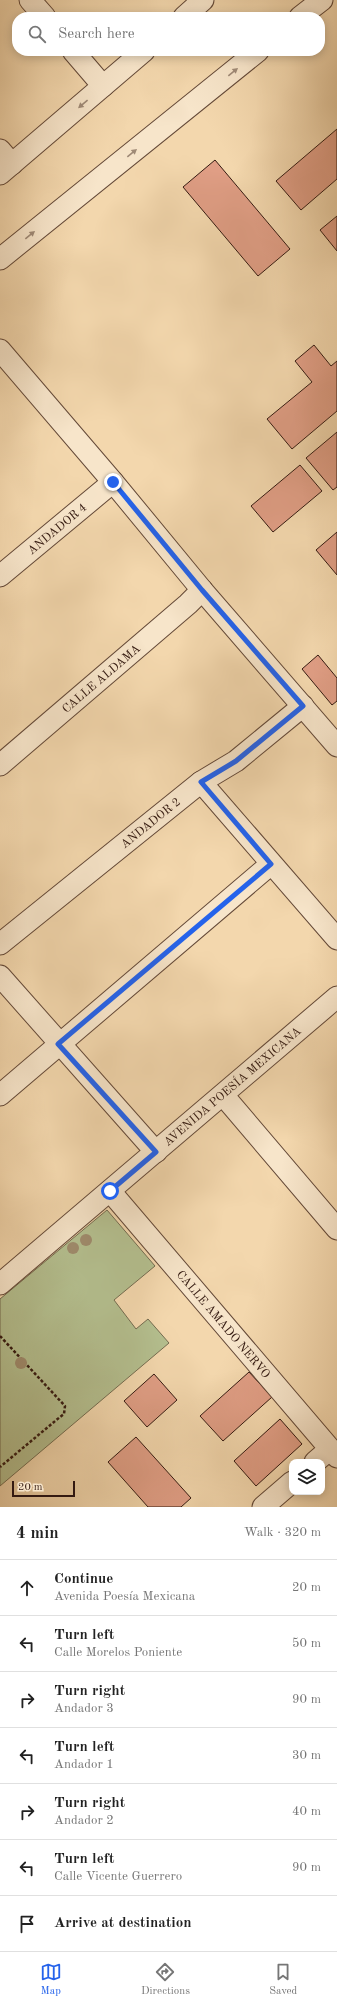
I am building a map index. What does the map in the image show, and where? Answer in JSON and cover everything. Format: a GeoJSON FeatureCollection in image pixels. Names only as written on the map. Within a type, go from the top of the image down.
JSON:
{"type":"FeatureCollection","features":[{"type":"Feature","properties":{"kind":"street"},"geometry":{"type":"LineString","coordinates":[[30,0],[41,12]]}},
{"type":"Feature","properties":{"kind":"street"},"geometry":{"type":"LineString","coordinates":[[306,12],[322,0]]}},
{"type":"Feature","properties":{"kind":"street"},"geometry":{"type":"LineString","coordinates":[[77,56],[103,86]]}},
{"type":"Feature","properties":{"kind":"street"},"geometry":{"type":"LineString","coordinates":[[4,163],[103,86],[138,56]]}},
{"type":"Feature","properties":{"kind":"street"},"geometry":{"type":"LineString","coordinates":[[0,259],[252,56]]}},
{"type":"Feature","properties":{"kind":"street"},"geometry":{"type":"LineString","coordinates":[[0,350],[113,482],[202,590],[337,746]]}},
{"type":"Feature","properties":{"kind":"street","name":"ANDADOR 4"},"geometry":{"type":"LineString","coordinates":[[4,565],[113,482]]}},
{"type":"Feature","properties":{"kind":"street","name":"CALLE ALDAMA"},"geometry":{"type":"LineString","coordinates":[[0,765],[188,604],[202,590]]}},
{"type":"Feature","properties":{"kind":"street","name":"ANDADOR 2"},"geometry":{"type":"LineString","coordinates":[[0,944],[201,782],[236,761],[303,706]]}},
{"type":"Feature","properties":{"kind":"street"},"geometry":{"type":"LineString","coordinates":[[201,782],[337,939]]}},
{"type":"Feature","properties":{"kind":"street"},"geometry":{"type":"LineString","coordinates":[[0,1095],[271,864]]}},
{"type":"Feature","properties":{"kind":"street"},"geometry":{"type":"LineString","coordinates":[[0,976],[58,1044],[156,1152]]}},
{"type":"Feature","properties":{"kind":"street","name":"AVENIDA POESÍA MEXICANA"},"geometry":{"type":"LineString","coordinates":[[0,1284],[223,1096],[337,997]]}},
{"type":"Feature","properties":{"kind":"street"},"geometry":{"type":"LineString","coordinates":[[223,1096],[337,1229]]}},
{"type":"Feature","properties":{"kind":"street","name":"CALLE AMADO NERVO"},"geometry":{"type":"LineString","coordinates":[[110,1191],[327,1456]]}},
{"type":"Feature","properties":{"kind":"street"},"geometry":{"type":"LineString","coordinates":[[263,1507],[289,1485]]}},
{"type":"Feature","properties":{"kind":"path"},"geometry":{"type":"LineString","coordinates":[[0,1336],[65,1406],[65,1410],[60,1417],[0,1468]]}},
{"type":"Feature","properties":{"kind":"green space"},"geometry":{"type":"Polygon","coordinates":[[[107,1210],[155,1266],[114,1300],[136,1329],[148,1319],[169,1343],[0,1486],[0,1299],[107,1210]]]}},
{"type":"Feature","properties":{"kind":"building"},"geometry":{"type":"Polygon","coordinates":[[[337,129],[337,179],[301,210],[276,181],[337,129]]]}},
{"type":"Feature","properties":{"kind":"building"},"geometry":{"type":"Polygon","coordinates":[[[215,160],[290,249],[258,276],[183,187],[215,160]]]}},
{"type":"Feature","properties":{"kind":"building"},"geometry":{"type":"Polygon","coordinates":[[[337,216],[337,251],[320,230],[337,216]]]}},
{"type":"Feature","properties":{"kind":"building"},"geometry":{"type":"Polygon","coordinates":[[[314,345],[331,366],[337,361],[337,411],[292,449],[267,419],[312,382],[295,361],[314,345]]]}},
{"type":"Feature","properties":{"kind":"building"},"geometry":{"type":"Polygon","coordinates":[[[337,432],[337,487],[333,490],[306,458],[337,432]]]}},
{"type":"Feature","properties":{"kind":"building"},"geometry":{"type":"Polygon","coordinates":[[[300,465],[322,491],[273,532],[251,506],[300,465]]]}},
{"type":"Feature","properties":{"kind":"building"},"geometry":{"type":"Polygon","coordinates":[[[337,532],[337,575],[316,550],[337,532]]]}},
{"type":"Feature","properties":{"kind":"building"},"geometry":{"type":"Polygon","coordinates":[[[318,655],[337,678],[337,701],[332,705],[302,669],[318,655]]]}},
{"type":"Feature","properties":{"kind":"building"},"geometry":{"type":"Polygon","coordinates":[[[249,1372],[272,1397],[223,1441],[200,1416],[249,1372]]]}},
{"type":"Feature","properties":{"kind":"building"},"geometry":{"type":"Polygon","coordinates":[[[154,1374],[177,1400],[147,1427],[124,1401],[154,1374]]]}},
{"type":"Feature","properties":{"kind":"building"},"geometry":{"type":"Polygon","coordinates":[[[280,1419],[302,1444],[256,1486],[234,1461],[280,1419]]]}},
{"type":"Feature","properties":{"kind":"building"},"geometry":{"type":"Polygon","coordinates":[[[136,1437],[191,1498],[181,1507],[148,1507],[108,1462],[136,1437]]]}},
{"type":"Feature","properties":{"kind":"route"},"geometry":{"type":"LineString","coordinates":[[110,1191],[156,1152],[58,1044],[271,864],[201,782],[236,761],[303,706],[202,590],[113,482]]}}]}
